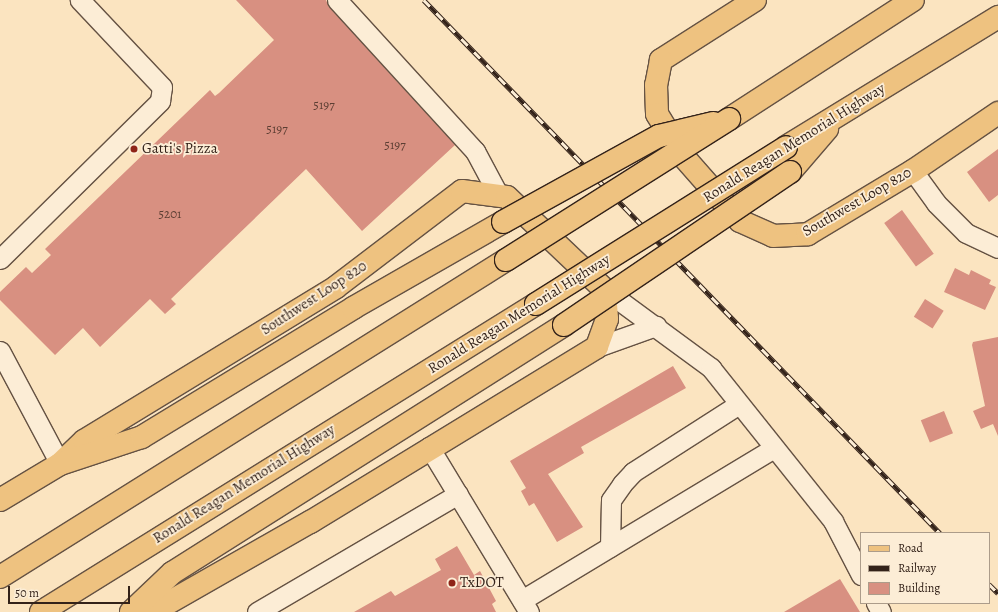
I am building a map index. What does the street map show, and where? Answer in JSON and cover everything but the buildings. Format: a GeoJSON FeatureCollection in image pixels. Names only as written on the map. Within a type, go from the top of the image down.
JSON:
{"type":"FeatureCollection","features":[{"type":"Feature","properties":{"kind":"main road","name":"Southwest Loop 820"},"geometry":{"type":"LineString","coordinates":[[755,0],[661,60],[656,85],[657,114],[682,155],[740,221],[772,236],[800,236],[913,171],[998,113]]}},
{"type":"Feature","properties":{"kind":"main road"},"geometry":{"type":"LineString","coordinates":[[0,577],[506,260],[729,119],[913,0]]}},
{"type":"Feature","properties":{"kind":"main road","name":"Ronald Reagan Memorial Highway"},"geometry":{"type":"LineString","coordinates":[[41,612],[786,147],[998,17]]}},
{"type":"Feature","properties":{"kind":"main road"},"geometry":{"type":"LineString","coordinates":[[131,612],[172,572],[564,325],[790,172],[839,115]]}},
{"type":"Feature","properties":{"kind":"main road"},"geometry":{"type":"LineString","coordinates":[[60,464],[142,437],[353,308],[503,222],[659,136],[729,119]]}},
{"type":"Feature","properties":{"kind":"main road","name":"Southwest Loop 820"},"geometry":{"type":"LineString","coordinates":[[0,500],[60,464],[84,441],[336,287],[462,191],[507,197],[605,290]]}},
{"type":"Feature","properties":{"kind":"main road"},"geometry":{"type":"LineString","coordinates":[[152,612],[310,522],[428,447],[527,392],[597,347],[607,319],[605,290]]}},
{"type":"Feature","properties":{"kind":"street"},"geometry":{"type":"LineString","coordinates":[[0,259],[160,102],[162,87],[80,0]]}},
{"type":"Feature","properties":{"kind":"street"},"geometry":{"type":"LineString","coordinates":[[338,0],[475,151],[500,196]]}},
{"type":"Feature","properties":{"kind":"street"},"geometry":{"type":"LineString","coordinates":[[913,171],[936,203],[966,233],[998,248]]}},
{"type":"Feature","properties":{"kind":"street"},"geometry":{"type":"LineString","coordinates":[[605,290],[656,326],[711,368],[833,521],[860,573]]}},
{"type":"Feature","properties":{"kind":"street"},"geometry":{"type":"LineString","coordinates":[[597,347],[656,326]]}},
{"type":"Feature","properties":{"kind":"street"},"geometry":{"type":"LineString","coordinates":[[0,351],[60,464]]}},
{"type":"Feature","properties":{"kind":"street"},"geometry":{"type":"LineString","coordinates":[[610,547],[611,500],[622,484],[633,472],[739,404]]}},
{"type":"Feature","properties":{"kind":"street"},"geometry":{"type":"LineString","coordinates":[[428,447],[526,606],[610,547],[774,448]]}},
{"type":"Feature","properties":{"kind":"street"},"geometry":{"type":"LineString","coordinates":[[257,612],[458,494]]}},
{"type":"Feature","properties":{"kind":"railway"},"geometry":{"type":"LineString","coordinates":[[424,0],[939,532]]}},
{"type":"Feature","properties":{"kind":"railway"},"geometry":{"type":"LineString","coordinates":[[990,585],[998,593]]}},
{"type":"Feature","properties":{"kind":"place","name":"Gatti's Pizza"},"geometry":{"type":"Point","coordinates":[134,149]}},
{"type":"Feature","properties":{"kind":"place","name":"TxDOT"},"geometry":{"type":"Point","coordinates":[452,583]}}]}
